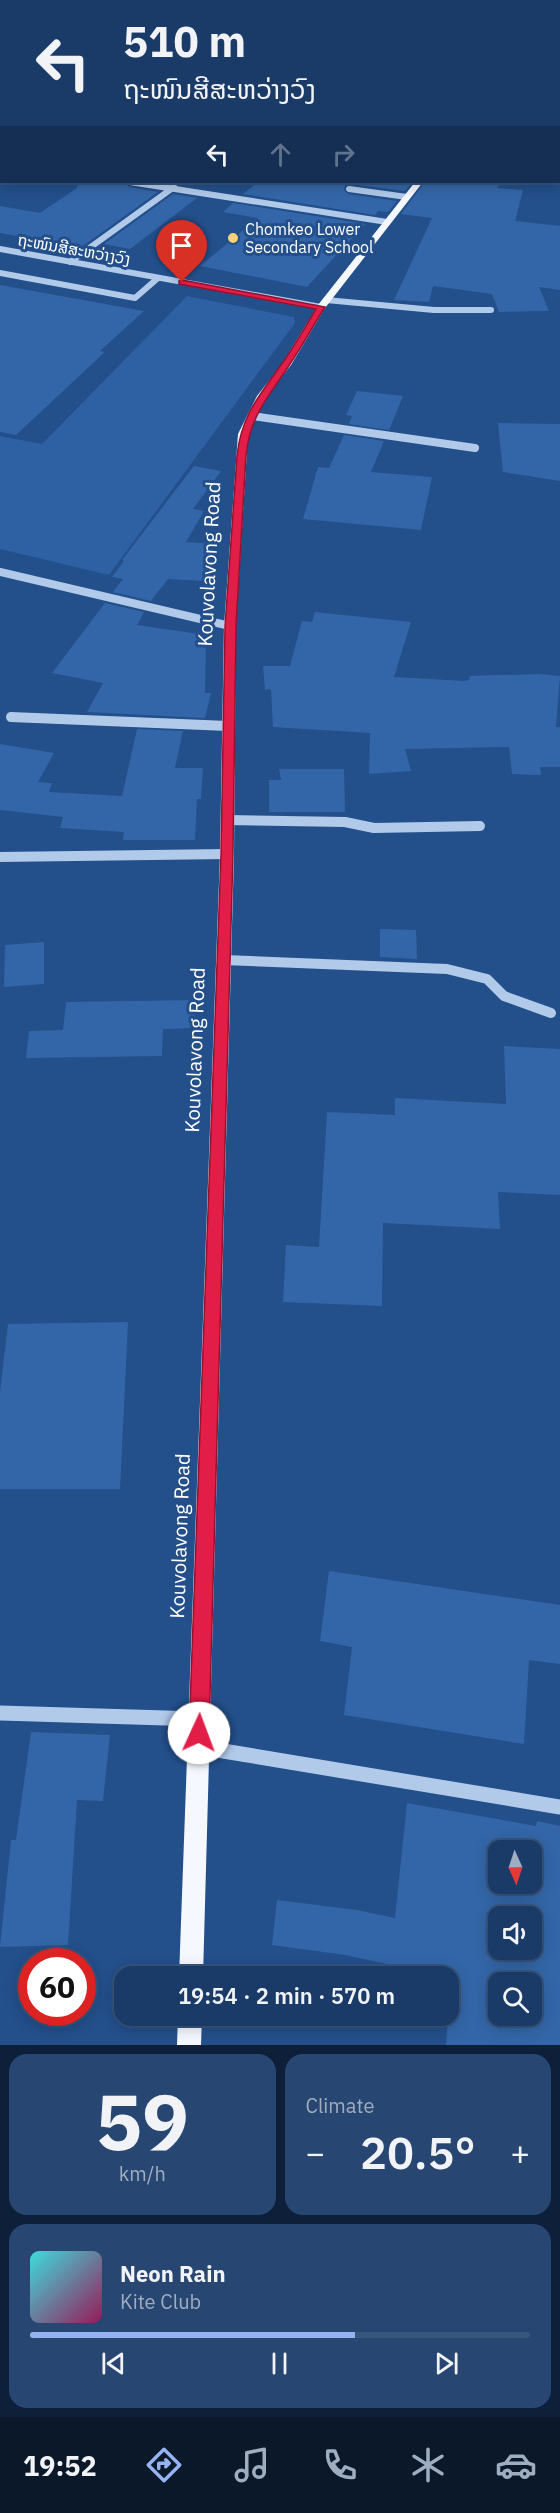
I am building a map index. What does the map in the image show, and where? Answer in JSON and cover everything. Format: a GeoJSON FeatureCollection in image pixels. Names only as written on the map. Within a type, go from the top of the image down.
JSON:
{"type":"FeatureCollection","features":[{"type":"Feature","properties":{"kind":"main road","name":"Kouvolavong Road"},"geometry":{"type":"LineString","coordinates":[[191,1966],[224,960],[230,626],[243,434],[262,396],[286,364],[324,304],[418,183]]}},
{"type":"Feature","properties":{"kind":"main road"},"geometry":{"type":"LineString","coordinates":[[189,2045],[190,2026]]}},
{"type":"Feature","properties":{"kind":"street"},"geometry":{"type":"LineString","coordinates":[[137,183],[387,222]]}},
{"type":"Feature","properties":{"kind":"street"},"geometry":{"type":"LineString","coordinates":[[70,262],[174,188]]}},
{"type":"Feature","properties":{"kind":"street"},"geometry":{"type":"LineString","coordinates":[[349,189],[407,197]]}},
{"type":"Feature","properties":{"kind":"street","name":"ຖະໜົນສີສະຫວ່າງວົງ"},"geometry":{"type":"LineString","coordinates":[[0,249],[158,278],[324,304],[434,310],[491,310]]}},
{"type":"Feature","properties":{"kind":"street"},"geometry":{"type":"LineString","coordinates":[[0,273],[135,298],[158,278]]}},
{"type":"Feature","properties":{"kind":"street"},"geometry":{"type":"LineString","coordinates":[[252,416],[475,448]]}},
{"type":"Feature","properties":{"kind":"street"},"geometry":{"type":"LineString","coordinates":[[0,572],[230,626]]}},
{"type":"Feature","properties":{"kind":"street"},"geometry":{"type":"LineString","coordinates":[[11,717],[228,726]]}},
{"type":"Feature","properties":{"kind":"street"},"geometry":{"type":"LineString","coordinates":[[227,820],[345,822],[374,828],[480,826]]}},
{"type":"Feature","properties":{"kind":"street"},"geometry":{"type":"LineString","coordinates":[[0,857],[227,854]]}},
{"type":"Feature","properties":{"kind":"street"},"geometry":{"type":"LineString","coordinates":[[224,960],[447,969],[487,979],[504,996],[551,1013]]}},
{"type":"Feature","properties":{"kind":"street"},"geometry":{"type":"LineString","coordinates":[[0,1713],[200,1719]]}},
{"type":"Feature","properties":{"kind":"street"},"geometry":{"type":"LineString","coordinates":[[199,1747],[560,1808]]}},
{"type":"Feature","properties":{"kind":"shaded area"},"geometry":{"type":"Polygon","coordinates":[[[187,296],[294,317],[295,323],[109,575],[0,549],[0,436],[42,444],[187,296]]]}},
{"type":"Feature","properties":{"kind":"building"},"geometry":{"type":"Polygon","coordinates":[[[78,183],[126,183],[129,187],[158,192],[80,248],[0,233],[0,206],[40,213],[77,188],[78,183]]]}},
{"type":"Feature","properties":{"kind":"building"},"geometry":{"type":"Polygon","coordinates":[[[257,183],[412,183],[405,191],[345,185],[344,190],[348,194],[397,201],[388,212],[378,211],[375,215],[243,194],[257,183]]]}},
{"type":"Feature","properties":{"kind":"building"},"geometry":{"type":"Polygon","coordinates":[[[424,183],[500,183],[497,188],[523,190],[515,221],[560,226],[560,290],[539,287],[549,311],[499,312],[492,294],[433,286],[429,302],[394,300],[432,218],[401,214],[424,183]]]}},
{"type":"Feature","properties":{"kind":"building"},"geometry":{"type":"Polygon","coordinates":[[[173,194],[197,198],[130,249],[104,244],[173,194]]]}},
{"type":"Feature","properties":{"kind":"building"},"geometry":{"type":"Polygon","coordinates":[[[233,203],[365,224],[307,287],[200,266],[258,218],[223,212],[233,203]]]}},
{"type":"Feature","properties":{"kind":"building"},"geometry":{"type":"Polygon","coordinates":[[[0,285],[144,311],[100,351],[105,352],[16,435],[0,432],[0,285]]]}},
{"type":"Feature","properties":{"kind":"building"},"geometry":{"type":"Polygon","coordinates":[[[357,391],[403,396],[389,430],[349,424],[352,416],[346,415],[357,391]]]}},
{"type":"Feature","properties":{"kind":"building"},"geometry":{"type":"Polygon","coordinates":[[[498,423],[560,424],[560,481],[503,472],[498,423]]]}},
{"type":"Feature","properties":{"kind":"building"},"geometry":{"type":"Polygon","coordinates":[[[344,435],[384,441],[371,472],[432,477],[421,530],[303,519],[318,467],[329,468],[344,435]]]}},
{"type":"Feature","properties":{"kind":"building"},"geometry":{"type":"Polygon","coordinates":[[[194,466],[221,471],[193,509],[204,511],[186,542],[215,544],[204,581],[168,579],[151,601],[113,592],[123,579],[112,577],[124,561],[122,560],[194,466]]]}},
{"type":"Feature","properties":{"kind":"building"},"geometry":{"type":"Polygon","coordinates":[[[105,603],[144,612],[137,625],[206,635],[205,693],[211,693],[205,718],[87,712],[103,683],[52,673],[105,603]]]}},
{"type":"Feature","properties":{"kind":"building"},"geometry":{"type":"Polygon","coordinates":[[[315,612],[411,622],[394,677],[464,681],[469,680],[470,676],[539,674],[560,676],[556,727],[560,727],[560,767],[540,767],[541,775],[512,774],[509,747],[405,749],[411,771],[369,774],[370,733],[273,727],[271,689],[265,690],[263,666],[290,666],[302,621],[312,622],[315,612]]]}},
{"type":"Feature","properties":{"kind":"building"},"geometry":{"type":"Polygon","coordinates":[[[137,729],[183,731],[175,768],[203,768],[201,799],[197,799],[195,840],[123,840],[124,832],[60,828],[63,817],[0,810],[0,744],[54,753],[38,782],[52,783],[49,792],[122,796],[137,729]]]}},
{"type":"Feature","properties":{"kind":"building"},"geometry":{"type":"Polygon","coordinates":[[[279,769],[344,769],[345,812],[269,812],[269,780],[281,780],[279,769]]]}},
{"type":"Feature","properties":{"kind":"building"},"geometry":{"type":"Polygon","coordinates":[[[380,929],[416,930],[417,959],[380,957],[380,929]]]}},
{"type":"Feature","properties":{"kind":"building"},"geometry":{"type":"Polygon","coordinates":[[[44,942],[44,984],[4,987],[5,945],[44,942]]]}},
{"type":"Feature","properties":{"kind":"building"},"geometry":{"type":"Polygon","coordinates":[[[195,1000],[194,1028],[163,1029],[162,1056],[26,1058],[29,1031],[63,1030],[66,1002],[195,1000]]]}},
{"type":"Feature","properties":{"kind":"building"},"geometry":{"type":"Polygon","coordinates":[[[504,1046],[560,1049],[560,1195],[498,1192],[500,1229],[383,1223],[382,1306],[283,1302],[286,1245],[319,1247],[327,1112],[395,1115],[395,1098],[506,1104],[504,1046]]]}},
{"type":"Feature","properties":{"kind":"building"},"geometry":{"type":"Polygon","coordinates":[[[128,1322],[120,1489],[0,1489],[0,1392],[8,1324],[128,1322]]]}},
{"type":"Feature","properties":{"kind":"building"},"geometry":{"type":"Polygon","coordinates":[[[329,1571],[560,1605],[560,1664],[529,1660],[524,1744],[344,1715],[352,1647],[320,1641],[329,1571]]]}},
{"type":"Feature","properties":{"kind":"building"},"geometry":{"type":"Polygon","coordinates":[[[31,1732],[110,1735],[103,1801],[77,1800],[68,1945],[0,1947],[11,1840],[16,1840],[31,1732]]]}},
{"type":"Feature","properties":{"kind":"building"},"geometry":{"type":"Polygon","coordinates":[[[407,1803],[536,1826],[537,1821],[560,1826],[560,2045],[446,2045],[447,2026],[459,2026],[459,1966],[392,1966],[345,1955],[272,1945],[277,1900],[357,1910],[395,1918],[407,1803]]]}},
{"type":"Feature","properties":{"kind":"place","name":"Chomkeo Lower Secondary School"},"geometry":{"type":"Point","coordinates":[233,238]}},
{"type":"Feature","properties":{"kind":"route"},"geometry":{"type":"LineString","coordinates":[[182,282],[321,307],[286,364],[262,396],[243,434],[241,456],[230,626],[227,854],[199,1733]]}}]}
